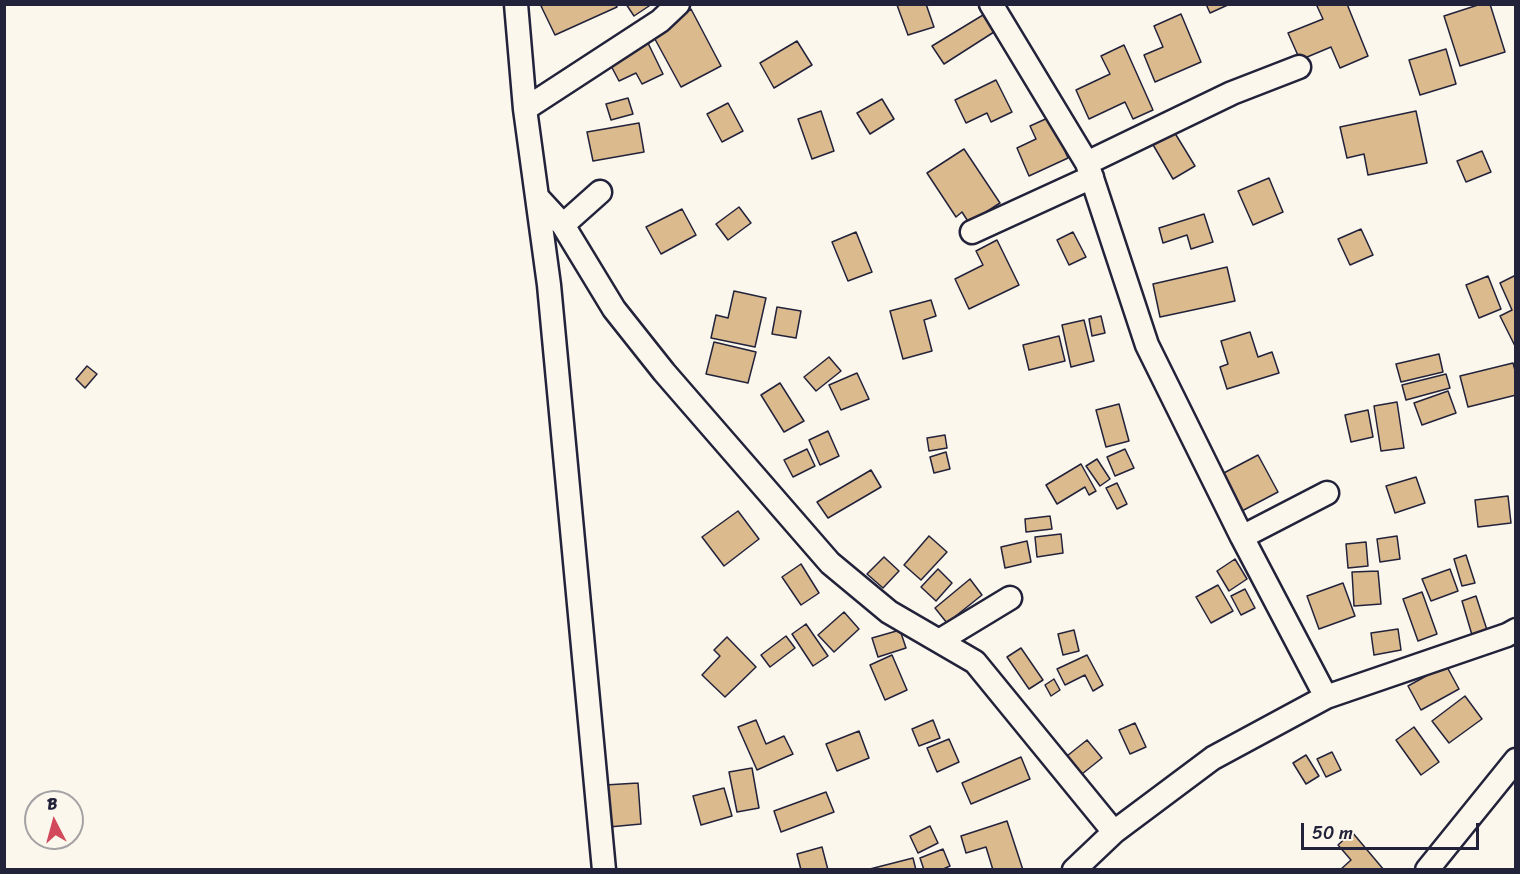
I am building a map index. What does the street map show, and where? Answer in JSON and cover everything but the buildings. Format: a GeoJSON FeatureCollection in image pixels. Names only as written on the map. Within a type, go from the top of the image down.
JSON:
{"type":"FeatureCollection","features":[{"type":"Feature","properties":{"kind":"street"},"geometry":{"type":"LineString","coordinates":[[516,4],[525,109],[539,199],[550,297],[604,870]]}},
{"type":"Feature","properties":{"kind":"street"},"geometry":{"type":"LineString","coordinates":[[525,109],[660,21],[678,4]]}},
{"type":"Feature","properties":{"kind":"street"},"geometry":{"type":"LineString","coordinates":[[991,4],[1090,170],[1147,345],[1242,537],[1326,697]]}},
{"type":"Feature","properties":{"kind":"street"},"geometry":{"type":"LineString","coordinates":[[972,232],[1232,93],[1299,67]]}},
{"type":"Feature","properties":{"kind":"street"},"geometry":{"type":"LineString","coordinates":[[563,225],[600,192]]}},
{"type":"Feature","properties":{"kind":"street"},"geometry":{"type":"LineString","coordinates":[[539,199],[563,225],[614,309],[664,372],[830,563],[889,612],[975,662],[1114,832]]}},
{"type":"Feature","properties":{"kind":"street"},"geometry":{"type":"LineString","coordinates":[[1242,537],[1327,493]]}},
{"type":"Feature","properties":{"kind":"street"},"geometry":{"type":"LineString","coordinates":[[939,640],[1010,598]]}},
{"type":"Feature","properties":{"kind":"street"},"geometry":{"type":"LineString","coordinates":[[1074,870],[1114,832],[1213,758],[1326,697],[1513,637]]}},
{"type":"Feature","properties":{"kind":"street"},"geometry":{"type":"LineString","coordinates":[[1426,870],[1515,760]]}}]}
